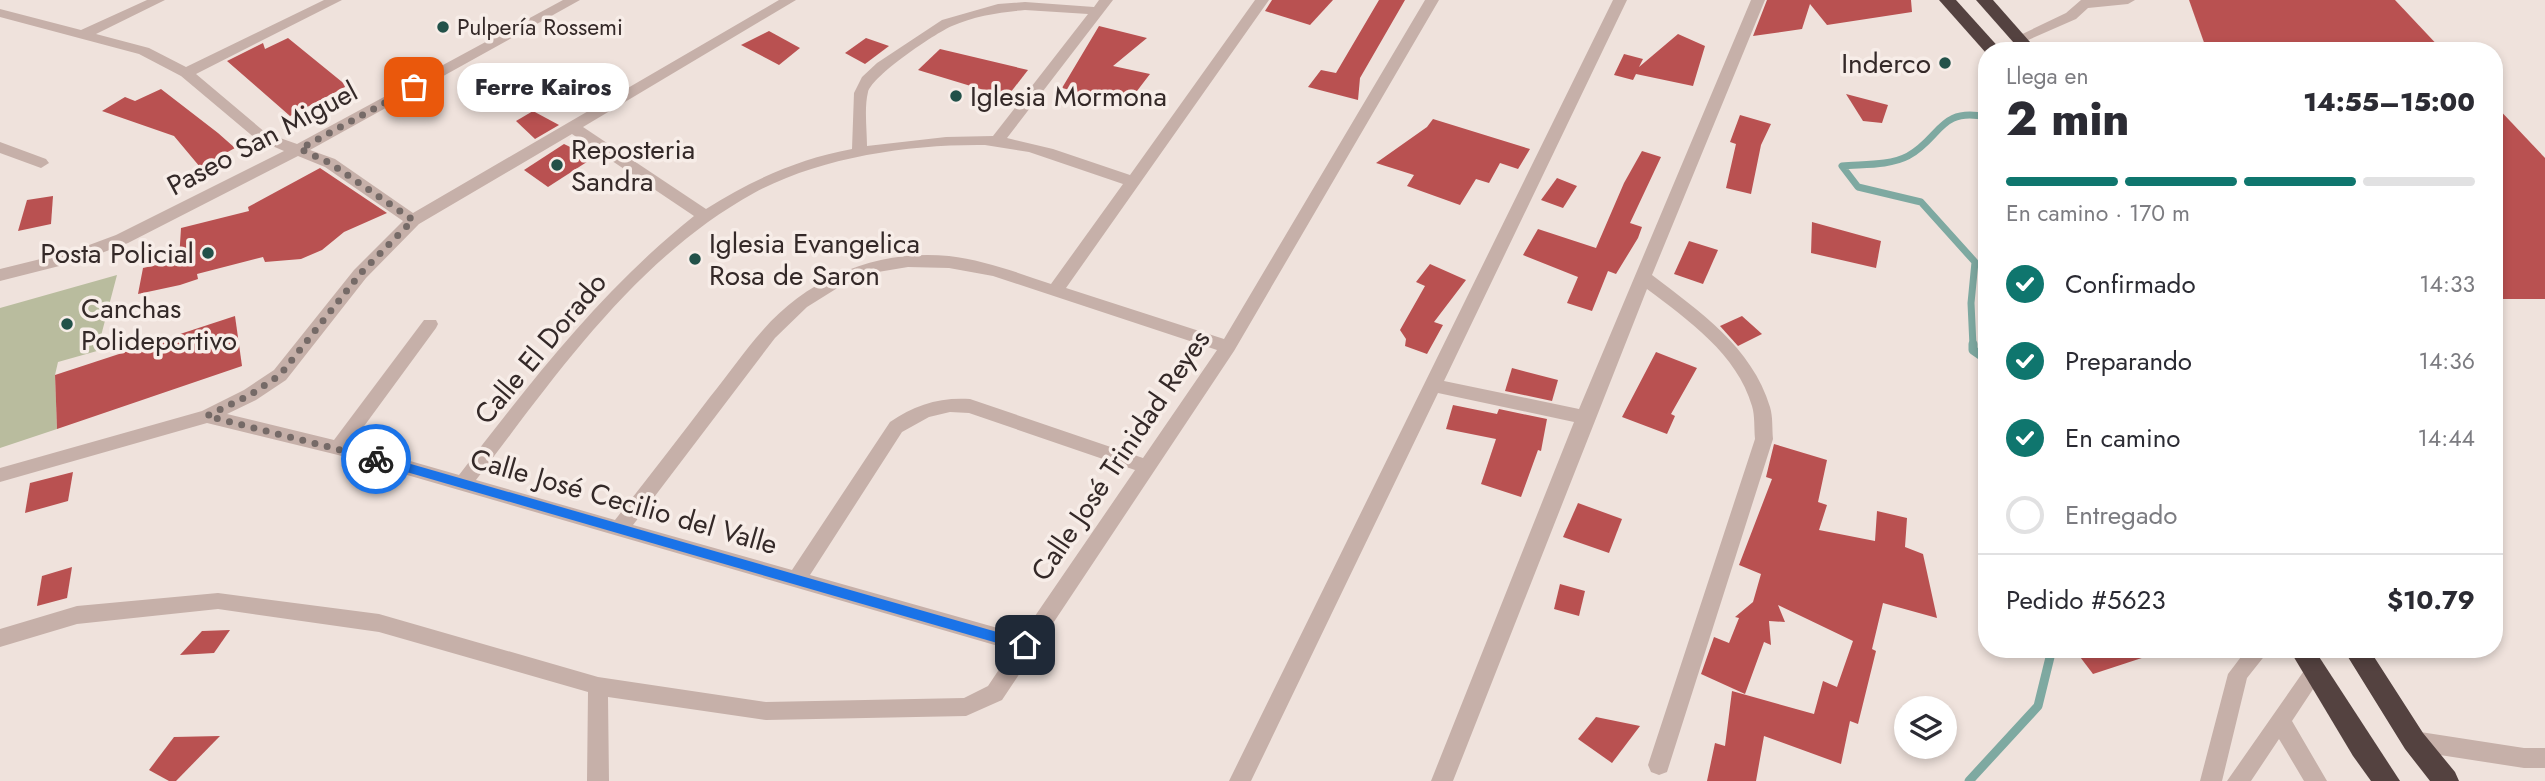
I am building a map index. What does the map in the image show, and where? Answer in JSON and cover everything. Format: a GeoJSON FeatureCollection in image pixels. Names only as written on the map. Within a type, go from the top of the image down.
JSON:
{"type":"FeatureCollection","features":[{"type":"Feature","properties":{"kind":"highway"},"geometry":{"type":"LineString","coordinates":[[1947,0],[1986,42]]}},
{"type":"Feature","properties":{"kind":"highway"},"geometry":{"type":"LineString","coordinates":[[1984,0],[2023,42]]}},
{"type":"Feature","properties":{"kind":"highway"},"geometry":{"type":"LineString","coordinates":[[2307,658],[2362,748],[2388,781]]}},
{"type":"Feature","properties":{"kind":"highway"},"geometry":{"type":"LineString","coordinates":[[2361,658],[2414,741],[2446,781]]}},
{"type":"Feature","properties":{"kind":"street"},"geometry":{"type":"LineString","coordinates":[[82,35],[158,0]]}},
{"type":"Feature","properties":{"kind":"street"},"geometry":{"type":"LineString","coordinates":[[186,73],[334,0]]}},
{"type":"Feature","properties":{"kind":"street","name":"Paseo San Miguel"},"geometry":{"type":"LineString","coordinates":[[0,275],[77,256],[122,239],[300,149],[573,0]]}},
{"type":"Feature","properties":{"kind":"street"},"geometry":{"type":"LineString","coordinates":[[0,475],[207,416],[250,395],[280,375],[360,274],[413,220],[789,0]]}},
{"type":"Feature","properties":{"kind":"street"},"geometry":{"type":"LineString","coordinates":[[1055,291],[1262,0]]}},
{"type":"Feature","properties":{"kind":"street","name":"Calle José Trinidad Reyes"},"geometry":{"type":"LineString","coordinates":[[0,638],[77,614],[218,601],[379,623],[598,687],[766,711],[966,707],[995,693],[1228,347],[1432,0]]}},
{"type":"Feature","properties":{"kind":"street"},"geometry":{"type":"LineString","coordinates":[[1240,781],[1620,0]]}},
{"type":"Feature","properties":{"kind":"street"},"geometry":{"type":"LineString","coordinates":[[1441,781],[1585,417],[1758,0]]}},
{"type":"Feature","properties":{"kind":"street"},"geometry":{"type":"LineString","coordinates":[[2028,42],[2071,16],[2088,2],[2128,0]]}},
{"type":"Feature","properties":{"kind":"street"},"geometry":{"type":"LineString","coordinates":[[997,141],[1101,6]]}},
{"type":"Feature","properties":{"kind":"street"},"geometry":{"type":"LineString","coordinates":[[859,152],[860,93],[867,80],[882,66],[947,23],[998,8],[1101,6]]}},
{"type":"Feature","properties":{"kind":"street"},"geometry":{"type":"LineString","coordinates":[[0,13],[144,51],[186,73],[261,136],[300,149],[330,163],[413,220]]}},
{"type":"Feature","properties":{"kind":"street"},"geometry":{"type":"LineString","coordinates":[[574,128],[707,217]]}},
{"type":"Feature","properties":{"kind":"street","name":"Calle El Dorado"},"geometry":{"type":"LineString","coordinates":[[463,484],[594,315],[650,261],[744,192],[802,166],[859,152],[929,144],[997,141],[1134,182]]}},
{"type":"Feature","properties":{"kind":"street"},"geometry":{"type":"LineString","coordinates":[[0,147],[41,163]]}},
{"type":"Feature","properties":{"kind":"street"},"geometry":{"type":"LineString","coordinates":[[619,528],[768,334],[801,303],[833,283],[869,268],[950,261],[994,271],[1228,347]]}},
{"type":"Feature","properties":{"kind":"street"},"geometry":{"type":"LineString","coordinates":[[1644,278],[1713,333],[1736,359],[1754,385],[1762,409],[1764,439],[1659,765]]}},
{"type":"Feature","properties":{"kind":"street"},"geometry":{"type":"LineString","coordinates":[[338,448],[430,324]]}},
{"type":"Feature","properties":{"kind":"street"},"geometry":{"type":"LineString","coordinates":[[1433,385],[1585,417]]}},
{"type":"Feature","properties":{"kind":"street"},"geometry":{"type":"LineString","coordinates":[[796,580],[896,427],[911,415],[930,407],[950,404],[970,406],[1146,466]]}},
{"type":"Feature","properties":{"kind":"street","name":"Calle José Cecilio del Valle"},"geometry":{"type":"LineString","coordinates":[[207,416],[338,448],[1025,645]]}},
{"type":"Feature","properties":{"kind":"street"},"geometry":{"type":"LineString","coordinates":[[2211,781],[2238,674],[2252,658]]}},
{"type":"Feature","properties":{"kind":"street"},"geometry":{"type":"LineString","coordinates":[[2238,781],[2315,671]]}},
{"type":"Feature","properties":{"kind":"street"},"geometry":{"type":"LineString","coordinates":[[597,781],[598,687]]}},
{"type":"Feature","properties":{"kind":"street"},"geometry":{"type":"LineString","coordinates":[[2280,721],[2316,781]]}},
{"type":"Feature","properties":{"kind":"street"},"geometry":{"type":"LineString","coordinates":[[2414,741],[2524,758],[2545,758]]}},
{"type":"Feature","properties":{"kind":"green space"},"geometry":{"type":"Polygon","coordinates":[[[117,275],[97,351],[58,362],[55,375],[57,429],[0,448],[0,308],[117,275]]]}},
{"type":"Feature","properties":{"kind":"building"},"geometry":{"type":"Polygon","coordinates":[[[1272,0],[1333,0],[1310,25],[1265,11],[1272,0]]]}},
{"type":"Feature","properties":{"kind":"building"},"geometry":{"type":"Polygon","coordinates":[[[1379,0],[1405,0],[1360,78],[1358,100],[1308,87],[1321,70],[1336,73],[1379,0]]]}},
{"type":"Feature","properties":{"kind":"building"},"geometry":{"type":"Polygon","coordinates":[[[1767,0],[1911,0],[1912,12],[1827,25],[1810,4],[1802,29],[1753,36],[1767,0]]]}},
{"type":"Feature","properties":{"kind":"building"},"geometry":{"type":"Polygon","coordinates":[[[2189,0],[2395,0],[2435,42],[2204,42],[2189,0]]]}},
{"type":"Feature","properties":{"kind":"building"},"geometry":{"type":"Polygon","coordinates":[[[1099,26],[1147,38],[1113,66],[1150,74],[1127,104],[1062,88],[1099,26]]]}},
{"type":"Feature","properties":{"kind":"building"},"geometry":{"type":"Polygon","coordinates":[[[769,31],[800,48],[779,65],[741,45],[769,31]]]}},
{"type":"Feature","properties":{"kind":"building"},"geometry":{"type":"Polygon","coordinates":[[[1678,34],[1705,46],[1693,86],[1636,74],[1633,80],[1614,75],[1624,54],[1643,59],[1639,67],[1678,34]]]}},
{"type":"Feature","properties":{"kind":"building"},"geometry":{"type":"Polygon","coordinates":[[[288,38],[347,86],[290,116],[227,61],[263,43],[265,49],[288,38]]]}},
{"type":"Feature","properties":{"kind":"building"},"geometry":{"type":"Polygon","coordinates":[[[866,38],[889,46],[865,64],[845,53],[866,38]]]}},
{"type":"Feature","properties":{"kind":"building"},"geometry":{"type":"Polygon","coordinates":[[[940,49],[1028,70],[1007,97],[918,70],[940,49]]]}},
{"type":"Feature","properties":{"kind":"building"},"geometry":{"type":"Polygon","coordinates":[[[512,67],[542,77],[514,91],[489,77],[512,67]]]}},
{"type":"Feature","properties":{"kind":"building"},"geometry":{"type":"Polygon","coordinates":[[[161,89],[235,148],[200,167],[174,136],[102,111],[125,97],[135,101],[161,89]]]}},
{"type":"Feature","properties":{"kind":"building"},"geometry":{"type":"Polygon","coordinates":[[[1846,94],[1888,105],[1882,123],[1863,121],[1846,94]]]}},
{"type":"Feature","properties":{"kind":"building"},"geometry":{"type":"Polygon","coordinates":[[[533,111],[559,125],[535,139],[516,121],[533,111]]]}},
{"type":"Feature","properties":{"kind":"building"},"geometry":{"type":"Polygon","coordinates":[[[2503,114],[2545,158],[2545,299],[2503,299],[2503,114]]]}},
{"type":"Feature","properties":{"kind":"building"},"geometry":{"type":"Polygon","coordinates":[[[1740,115],[1771,124],[1761,145],[1751,194],[1726,188],[1736,144],[1730,142],[1740,115]]]}},
{"type":"Feature","properties":{"kind":"building"},"geometry":{"type":"Polygon","coordinates":[[[1433,119],[1530,149],[1518,169],[1500,163],[1489,183],[1476,179],[1460,205],[1407,186],[1414,175],[1376,163],[1427,127],[1433,119]]]}},
{"type":"Feature","properties":{"kind":"building","name":"Reposteria Sandra"},"geometry":{"type":"Polygon","coordinates":[[[564,144],[593,158],[548,187],[524,170],[564,144]]]}},
{"type":"Feature","properties":{"kind":"building"},"geometry":{"type":"Polygon","coordinates":[[[1642,151],[1661,157],[1630,223],[1642,227],[1638,238],[1616,274],[1608,271],[1592,311],[1567,303],[1578,277],[1523,255],[1538,229],[1596,248],[1624,183],[1642,151]]]}},
{"type":"Feature","properties":{"kind":"building"},"geometry":{"type":"Polygon","coordinates":[[[320,168],[387,213],[344,232],[322,250],[301,259],[265,262],[263,257],[197,274],[198,279],[180,285],[138,294],[143,268],[179,260],[181,228],[249,211],[248,207],[320,168]]]}},
{"type":"Feature","properties":{"kind":"building"},"geometry":{"type":"Polygon","coordinates":[[[1557,178],[1577,186],[1563,208],[1541,200],[1557,178]]]}},
{"type":"Feature","properties":{"kind":"building"},"geometry":{"type":"Polygon","coordinates":[[[53,196],[51,224],[18,231],[27,200],[53,196]]]}},
{"type":"Feature","properties":{"kind":"building"},"geometry":{"type":"Polygon","coordinates":[[[1812,222],[1881,241],[1876,268],[1811,253],[1812,222]]]}},
{"type":"Feature","properties":{"kind":"building"},"geometry":{"type":"Polygon","coordinates":[[[1689,241],[1718,250],[1703,284],[1674,274],[1689,241]]]}},
{"type":"Feature","properties":{"kind":"building"},"geometry":{"type":"Polygon","coordinates":[[[1430,264],[1466,280],[1434,322],[1443,325],[1427,354],[1405,346],[1406,339],[1400,330],[1425,286],[1416,282],[1430,264]]]}},
{"type":"Feature","properties":{"kind":"building"},"geometry":{"type":"Polygon","coordinates":[[[235,316],[242,366],[57,429],[55,375],[235,316]]]}},
{"type":"Feature","properties":{"kind":"building"},"geometry":{"type":"Polygon","coordinates":[[[1742,316],[1762,334],[1738,346],[1720,326],[1742,316]]]}},
{"type":"Feature","properties":{"kind":"building"},"geometry":{"type":"Polygon","coordinates":[[[1656,352],[1697,368],[1671,414],[1675,416],[1667,434],[1622,417],[1656,352]]]}},
{"type":"Feature","properties":{"kind":"building"},"geometry":{"type":"Polygon","coordinates":[[[1512,368],[1558,380],[1552,401],[1505,391],[1512,368]]]}},
{"type":"Feature","properties":{"kind":"building"},"geometry":{"type":"Polygon","coordinates":[[[1453,405],[1497,414],[1499,409],[1547,419],[1541,451],[1538,450],[1521,497],[1481,484],[1496,439],[1446,429],[1453,405]]]}},
{"type":"Feature","properties":{"kind":"building"},"geometry":{"type":"Polygon","coordinates":[[[1774,444],[1827,460],[1818,502],[1827,505],[1819,530],[1875,541],[1877,511],[1907,518],[1905,547],[1923,554],[1937,618],[1883,603],[1872,649],[1876,651],[1858,724],[1850,721],[1841,764],[1764,736],[1756,781],[1707,781],[1715,743],[1725,746],[1732,691],[1814,714],[1823,681],[1837,687],[1853,641],[1778,605],[1785,622],[1769,621],[1771,645],[1764,642],[1745,694],[1701,674],[1714,637],[1729,643],[1739,618],[1735,617],[1753,602],[1761,574],[1739,565],[1772,479],[1766,477],[1774,444]]]}},
{"type":"Feature","properties":{"kind":"building"},"geometry":{"type":"Polygon","coordinates":[[[73,472],[68,501],[25,513],[30,483],[73,472]]]}},
{"type":"Feature","properties":{"kind":"building"},"geometry":{"type":"Polygon","coordinates":[[[1578,503],[1622,519],[1609,553],[1563,537],[1578,503]]]}},
{"type":"Feature","properties":{"kind":"building"},"geometry":{"type":"Polygon","coordinates":[[[72,567],[67,598],[37,606],[42,576],[72,567]]]}},
{"type":"Feature","properties":{"kind":"building"},"geometry":{"type":"Polygon","coordinates":[[[1560,584],[1585,591],[1579,616],[1554,609],[1560,584]]]}},
{"type":"Feature","properties":{"kind":"building"},"geometry":{"type":"Polygon","coordinates":[[[230,630],[214,653],[180,655],[202,631],[230,630]]]}},
{"type":"Feature","properties":{"kind":"building"},"geometry":{"type":"Polygon","coordinates":[[[2081,658],[2142,658],[2093,674],[2081,658]]]}},
{"type":"Feature","properties":{"kind":"building"},"geometry":{"type":"Polygon","coordinates":[[[1596,717],[1640,726],[1612,763],[1578,739],[1596,717]]]}},
{"type":"Feature","properties":{"kind":"building"},"geometry":{"type":"Polygon","coordinates":[[[220,736],[176,781],[169,781],[149,770],[174,737],[220,736]]]}},
{"type":"Feature","properties":{"kind":"waterway"},"geometry":{"type":"LineString","coordinates":[[1973,346],[1971,303],[1975,262],[1921,202],[1858,187],[1842,166],[1901,159],[1919,149],[1949,120],[1959,116],[1978,116]]}},
{"type":"Feature","properties":{"kind":"waterway"},"geometry":{"type":"LineString","coordinates":[[1973,346],[1973,350],[1978,353]]}},
{"type":"Feature","properties":{"kind":"waterway"},"geometry":{"type":"LineString","coordinates":[[1969,781],[2038,706],[2050,658]]}},
{"type":"Feature","properties":{"kind":"way so far"},"geometry":{"type":"LineString","coordinates":[[376,459],[207,416],[250,395],[280,375],[360,274],[413,220],[330,163],[300,149],[414,87]]}},
{"type":"Feature","properties":{"kind":"place","name":"Pulpería Rossemi"},"geometry":{"type":"Point","coordinates":[443,27]}},
{"type":"Feature","properties":{"kind":"place","name":"Inderco"},"geometry":{"type":"Point","coordinates":[1945,63]}},
{"type":"Feature","properties":{"kind":"place","name":"Ferre Kairos"},"geometry":{"type":"Point","coordinates":[414,87]}},
{"type":"Feature","properties":{"kind":"place","name":"Iglesia Mormona"},"geometry":{"type":"Point","coordinates":[956,96]}},
{"type":"Feature","properties":{"kind":"place","name":"Reposteria Sandra"},"geometry":{"type":"Point","coordinates":[557,165]}},
{"type":"Feature","properties":{"kind":"place","name":"Posta Policial"},"geometry":{"type":"Point","coordinates":[208,253]}},
{"type":"Feature","properties":{"kind":"place","name":"Iglesia Evangelica Rosa de Saron"},"geometry":{"type":"Point","coordinates":[695,259]}},
{"type":"Feature","properties":{"kind":"place","name":"Canchas Polideportivo"},"geometry":{"type":"Point","coordinates":[67,324]}},
{"type":"Feature","properties":{"kind":"route"},"geometry":{"type":"LineString","coordinates":[[376,459],[1025,645]]}}]}
